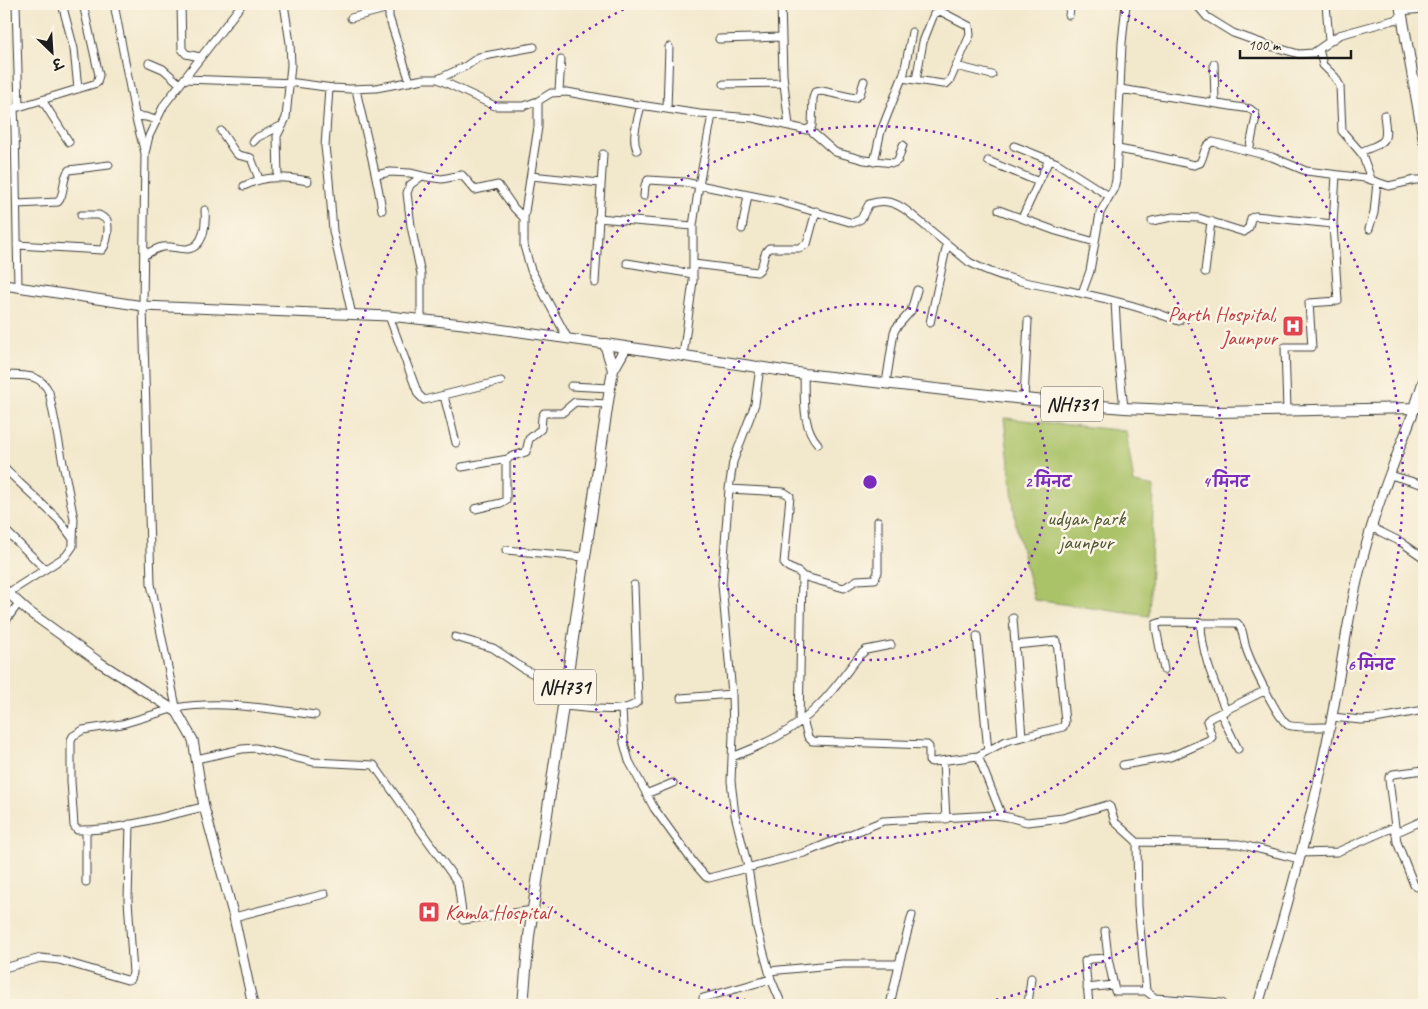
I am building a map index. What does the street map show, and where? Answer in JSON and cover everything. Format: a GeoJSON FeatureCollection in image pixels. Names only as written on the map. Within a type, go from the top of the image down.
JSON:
{"type":"FeatureCollection","features":[{"type":"Feature","properties":{"kind":"highway"},"geometry":{"type":"LineString","coordinates":[[1400,11],[1424,141]]}},
{"type":"Feature","properties":{"kind":"highway","name":"NH731"},"geometry":{"type":"LineString","coordinates":[[613,370],[604,344],[804,374],[1024,399],[1124,408],[1219,412],[1420,407]]}},
{"type":"Feature","properties":{"kind":"highway","name":"NH731"},"geometry":{"type":"LineString","coordinates":[[523,1005],[533,910],[610,388],[613,370],[626,347]]}},
{"type":"Feature","properties":{"kind":"highway"},"geometry":{"type":"LineString","coordinates":[[1420,407],[1424,380]]}},
{"type":"Feature","properties":{"kind":"main road"},"geometry":{"type":"LineString","coordinates":[[4,285],[143,306],[389,316],[604,344]]}},
{"type":"Feature","properties":{"kind":"main road"},"geometry":{"type":"LineString","coordinates":[[1258,1005],[1300,856],[1330,727],[1351,606],[1371,527],[1390,475],[1420,407]]}},
{"type":"Feature","properties":{"kind":"main road"},"geometry":{"type":"LineString","coordinates":[[6,591],[19,603],[99,662],[175,709],[193,740],[204,807],[234,917],[253,1005]]}},
{"type":"Feature","properties":{"kind":"street"},"geometry":{"type":"LineString","coordinates":[[16,4],[18,287]]}},
{"type":"Feature","properties":{"kind":"street"},"geometry":{"type":"LineString","coordinates":[[62,4],[74,49],[78,89]]}},
{"type":"Feature","properties":{"kind":"street"},"geometry":{"type":"LineString","coordinates":[[4,109],[16,108],[96,82],[99,75],[83,4]]}},
{"type":"Feature","properties":{"kind":"street"},"geometry":{"type":"LineString","coordinates":[[114,4],[145,153]]}},
{"type":"Feature","properties":{"kind":"street"},"geometry":{"type":"LineString","coordinates":[[181,4],[182,49],[186,54],[200,57]]}},
{"type":"Feature","properties":{"kind":"street"},"geometry":{"type":"LineString","coordinates":[[175,709],[151,584],[143,306],[145,153],[149,136],[164,105],[242,4]]}},
{"type":"Feature","properties":{"kind":"street"},"geometry":{"type":"LineString","coordinates":[[278,177],[277,136],[286,118],[291,65],[291,48],[284,4]]}},
{"type":"Feature","properties":{"kind":"street"},"geometry":{"type":"LineString","coordinates":[[781,4],[784,82],[789,126]]}},
{"type":"Feature","properties":{"kind":"street"},"geometry":{"type":"LineString","coordinates":[[1069,14],[1071,4]]}},
{"type":"Feature","properties":{"kind":"street"},"geometry":{"type":"LineString","coordinates":[[1082,293],[1090,271],[1099,218],[1116,180],[1126,4]]}},
{"type":"Feature","properties":{"kind":"street"},"geometry":{"type":"LineString","coordinates":[[1196,4],[1207,17],[1232,33],[1299,54],[1312,53],[1339,35],[1400,11],[1424,9]]}},
{"type":"Feature","properties":{"kind":"street"},"geometry":{"type":"LineString","coordinates":[[1326,4],[1329,41]]}},
{"type":"Feature","properties":{"kind":"street"},"geometry":{"type":"LineString","coordinates":[[351,18],[389,6],[390,17],[410,82]]}},
{"type":"Feature","properties":{"kind":"street"},"geometry":{"type":"LineString","coordinates":[[902,78],[916,80],[946,84],[950,80],[970,35],[970,29],[966,23],[940,11],[937,12],[932,18],[923,42],[916,80]]}},
{"type":"Feature","properties":{"kind":"street"},"geometry":{"type":"LineString","coordinates":[[874,162],[879,138],[902,78],[912,32]]}},
{"type":"Feature","properties":{"kind":"street"},"geometry":{"type":"LineString","coordinates":[[719,39],[782,37]]}},
{"type":"Feature","properties":{"kind":"street"},"geometry":{"type":"LineString","coordinates":[[149,63],[163,69],[182,82],[288,82],[328,88],[376,88],[438,78],[466,66],[479,56],[534,47]]}},
{"type":"Feature","properties":{"kind":"street"},"geometry":{"type":"LineString","coordinates":[[667,109],[669,47]]}},
{"type":"Feature","properties":{"kind":"street"},"geometry":{"type":"LineString","coordinates":[[1319,49],[1323,65],[1335,77],[1340,86],[1342,131],[1360,152],[1374,180],[1374,214],[1369,229]]}},
{"type":"Feature","properties":{"kind":"street"},"geometry":{"type":"LineString","coordinates":[[559,91],[561,60]]}},
{"type":"Feature","properties":{"kind":"street"},"geometry":{"type":"LineString","coordinates":[[1214,64],[1215,102]]}},
{"type":"Feature","properties":{"kind":"street"},"geometry":{"type":"LineString","coordinates":[[956,66],[992,75]]}},
{"type":"Feature","properties":{"kind":"street"},"geometry":{"type":"LineString","coordinates":[[438,78],[495,106],[524,106],[559,91],[667,109],[753,118],[809,130],[834,152],[874,162],[889,164],[896,162],[903,145]]}},
{"type":"Feature","properties":{"kind":"street"},"geometry":{"type":"LineString","coordinates":[[1412,82],[1424,80]]}},
{"type":"Feature","properties":{"kind":"street"},"geometry":{"type":"LineString","coordinates":[[809,130],[812,126],[815,92],[822,91],[855,98],[860,94],[864,81]]}},
{"type":"Feature","properties":{"kind":"street"},"geometry":{"type":"LineString","coordinates":[[724,84],[784,82]]}},
{"type":"Feature","properties":{"kind":"street"},"geometry":{"type":"LineString","coordinates":[[328,88],[325,140],[334,237],[352,315]]}},
{"type":"Feature","properties":{"kind":"street"},"geometry":{"type":"LineString","coordinates":[[356,88],[382,210]]}},
{"type":"Feature","properties":{"kind":"street"},"geometry":{"type":"LineString","coordinates":[[1120,89],[1250,108],[1255,113],[1256,118],[1249,151]]}},
{"type":"Feature","properties":{"kind":"street"},"geometry":{"type":"LineString","coordinates":[[42,100],[69,142]]}},
{"type":"Feature","properties":{"kind":"street"},"geometry":{"type":"LineString","coordinates":[[538,101],[538,127],[524,218],[524,246],[531,270],[568,339]]}},
{"type":"Feature","properties":{"kind":"street"},"geometry":{"type":"LineString","coordinates":[[637,150],[635,136],[641,105]]}},
{"type":"Feature","properties":{"kind":"street"},"geometry":{"type":"LineString","coordinates":[[683,356],[694,264],[694,226],[699,185],[712,115]]}},
{"type":"Feature","properties":{"kind":"street"},"geometry":{"type":"LineString","coordinates":[[1360,152],[1381,144],[1386,139],[1384,115]]}},
{"type":"Feature","properties":{"kind":"street"},"geometry":{"type":"LineString","coordinates":[[136,116],[156,120]]}},
{"type":"Feature","properties":{"kind":"street"},"geometry":{"type":"LineString","coordinates":[[252,142],[283,125]]}},
{"type":"Feature","properties":{"kind":"street"},"geometry":{"type":"LineString","coordinates":[[221,131],[234,152],[238,155],[252,158],[259,179]]}},
{"type":"Feature","properties":{"kind":"street"},"geometry":{"type":"LineString","coordinates":[[1118,150],[1150,154],[1194,165],[1200,163],[1205,148],[1213,142],[1272,157],[1306,170],[1374,180],[1389,186],[1415,180],[1424,180]]}},
{"type":"Feature","properties":{"kind":"street"},"geometry":{"type":"LineString","coordinates":[[1014,146],[1049,160],[1110,196]]}},
{"type":"Feature","properties":{"kind":"street"},"geometry":{"type":"LineString","coordinates":[[595,283],[603,154]]}},
{"type":"Feature","properties":{"kind":"street"},"geometry":{"type":"LineString","coordinates":[[988,160],[1039,182]]}},
{"type":"Feature","properties":{"kind":"street"},"geometry":{"type":"LineString","coordinates":[[1022,218],[1049,160]]}},
{"type":"Feature","properties":{"kind":"street"},"geometry":{"type":"LineString","coordinates":[[16,204],[58,202],[62,198],[65,176],[69,170],[110,165]]}},
{"type":"Feature","properties":{"kind":"street"},"geometry":{"type":"LineString","coordinates":[[376,175],[400,172],[442,178],[462,175],[475,190],[498,185],[514,208],[524,218]]}},
{"type":"Feature","properties":{"kind":"street"},"geometry":{"type":"LineString","coordinates":[[1287,410],[1285,347],[1312,347],[1310,303],[1338,301],[1333,224],[1336,175]]}},
{"type":"Feature","properties":{"kind":"street"},"geometry":{"type":"LineString","coordinates":[[421,320],[421,274],[410,226],[407,193],[410,185],[422,176]]}},
{"type":"Feature","properties":{"kind":"street"},"geometry":{"type":"LineString","coordinates":[[531,176],[600,183]]}},
{"type":"Feature","properties":{"kind":"street"},"geometry":{"type":"LineString","coordinates":[[244,186],[259,179],[278,177],[308,181]]}},
{"type":"Feature","properties":{"kind":"street"},"geometry":{"type":"LineString","coordinates":[[644,196],[646,182],[652,179],[699,185],[748,195],[816,211],[856,223],[861,219],[867,206],[872,203],[889,201],[907,211],[970,262],[997,275],[1011,280],[1116,301],[1179,321]]}},
{"type":"Feature","properties":{"kind":"street"},"geometry":{"type":"LineString","coordinates":[[742,229],[748,195]]}},
{"type":"Feature","properties":{"kind":"street"},"geometry":{"type":"LineString","coordinates":[[144,255],[162,247],[186,249],[194,246],[204,232],[205,210]]}},
{"type":"Feature","properties":{"kind":"street"},"geometry":{"type":"LineString","coordinates":[[999,210],[1056,231],[1095,242]]}},
{"type":"Feature","properties":{"kind":"street"},"geometry":{"type":"LineString","coordinates":[[694,264],[757,272],[761,269],[765,252],[769,248],[799,248],[807,244],[816,211]]}},
{"type":"Feature","properties":{"kind":"street"},"geometry":{"type":"LineString","coordinates":[[17,245],[102,250],[105,247],[108,234],[107,220],[99,215],[81,215]]}},
{"type":"Feature","properties":{"kind":"street"},"geometry":{"type":"LineString","coordinates":[[1152,221],[1164,218],[1185,217],[1211,221],[1244,232],[1249,227],[1251,218],[1255,216],[1333,224]]}},
{"type":"Feature","properties":{"kind":"street"},"geometry":{"type":"LineString","coordinates":[[598,218],[694,226]]}},
{"type":"Feature","properties":{"kind":"street"},"geometry":{"type":"LineString","coordinates":[[1205,272],[1211,221]]}},
{"type":"Feature","properties":{"kind":"street"},"geometry":{"type":"LineString","coordinates":[[930,323],[947,244]]}},
{"type":"Feature","properties":{"kind":"street"},"geometry":{"type":"LineString","coordinates":[[628,263],[693,274]]}},
{"type":"Feature","properties":{"kind":"street"},"geometry":{"type":"LineString","coordinates":[[886,383],[894,332],[912,311],[918,290]]}},
{"type":"Feature","properties":{"kind":"street"},"geometry":{"type":"LineString","coordinates":[[1116,301],[1117,344],[1124,408]]}},
{"type":"Feature","properties":{"kind":"street"},"geometry":{"type":"LineString","coordinates":[[389,316],[420,398],[428,400],[501,381]]}},
{"type":"Feature","properties":{"kind":"street"},"geometry":{"type":"LineString","coordinates":[[1024,399],[1028,321]]}},
{"type":"Feature","properties":{"kind":"street"},"geometry":{"type":"LineString","coordinates":[[760,367],[755,404],[733,462],[729,489],[722,584],[732,694],[734,736],[731,781],[735,815],[748,867],[757,928],[771,979],[782,1005]]}},
{"type":"Feature","properties":{"kind":"street"},"geometry":{"type":"LineString","coordinates":[[804,374],[805,418],[809,432],[818,444]]}},
{"type":"Feature","properties":{"kind":"street"},"geometry":{"type":"LineString","coordinates":[[4,375],[32,376],[46,384],[74,519],[73,546],[66,556],[6,591]]}},
{"type":"Feature","properties":{"kind":"street"},"geometry":{"type":"LineString","coordinates":[[571,386],[610,388]]}},
{"type":"Feature","properties":{"kind":"street"},"geometry":{"type":"LineString","coordinates":[[444,396],[456,443]]}},
{"type":"Feature","properties":{"kind":"street"},"geometry":{"type":"LineString","coordinates":[[462,467],[508,459],[526,452],[529,440],[541,430],[544,413],[562,413],[575,402],[608,404]]}},
{"type":"Feature","properties":{"kind":"street"},"geometry":{"type":"LineString","coordinates":[[475,509],[506,500],[505,463],[508,459]]}},
{"type":"Feature","properties":{"kind":"street"},"geometry":{"type":"LineString","coordinates":[[4,468],[59,520],[73,539]]}},
{"type":"Feature","properties":{"kind":"street"},"geometry":{"type":"LineString","coordinates":[[1390,475],[1424,485]]}},
{"type":"Feature","properties":{"kind":"street"},"geometry":{"type":"LineString","coordinates":[[729,489],[784,492],[790,496],[784,563],[786,567],[798,572],[802,576],[844,588],[857,580],[875,579],[878,572],[878,520]]}},
{"type":"Feature","properties":{"kind":"street"},"geometry":{"type":"LineString","coordinates":[[1371,527],[1401,542],[1424,558]]}},
{"type":"Feature","properties":{"kind":"street"},"geometry":{"type":"LineString","coordinates":[[4,529],[45,569]]}},
{"type":"Feature","properties":{"kind":"street"},"geometry":{"type":"LineString","coordinates":[[506,550],[584,557]]}},
{"type":"Feature","properties":{"kind":"street"},"geometry":{"type":"LineString","coordinates":[[802,576],[801,721],[808,737],[812,741],[927,745],[931,762],[978,756],[1006,742],[1064,726],[1057,641],[1015,645]]}},
{"type":"Feature","properties":{"kind":"street"},"geometry":{"type":"LineString","coordinates":[[563,706],[622,710],[634,705],[638,701],[634,585]]}},
{"type":"Feature","properties":{"kind":"street"},"geometry":{"type":"LineString","coordinates":[[4,623],[19,603]]}},
{"type":"Feature","properties":{"kind":"street"},"geometry":{"type":"LineString","coordinates":[[1013,618],[1022,737]]}},
{"type":"Feature","properties":{"kind":"street"},"geometry":{"type":"LineString","coordinates":[[1164,670],[1156,624],[1162,622],[1233,622],[1240,625],[1246,648],[1266,690],[1277,711],[1288,725],[1330,727]]}},
{"type":"Feature","properties":{"kind":"street"},"geometry":{"type":"LineString","coordinates":[[1201,622],[1201,640],[1206,658],[1238,748]]}},
{"type":"Feature","properties":{"kind":"street"},"geometry":{"type":"LineString","coordinates":[[977,636],[988,751]]}},
{"type":"Feature","properties":{"kind":"street"},"geometry":{"type":"LineString","coordinates":[[455,637],[493,648],[524,669],[548,681],[565,684]]}},
{"type":"Feature","properties":{"kind":"street"},"geometry":{"type":"LineString","coordinates":[[732,757],[770,742],[801,721],[820,705],[866,650],[891,645]]}},
{"type":"Feature","properties":{"kind":"street"},"geometry":{"type":"LineString","coordinates":[[1123,765],[1170,757],[1209,740],[1212,737],[1207,721],[1266,690]]}},
{"type":"Feature","properties":{"kind":"street"},"geometry":{"type":"LineString","coordinates":[[681,698],[732,694]]}},
{"type":"Feature","properties":{"kind":"street"},"geometry":{"type":"LineString","coordinates":[[204,807],[130,824],[77,830],[74,826],[71,781],[71,740],[73,736],[83,730],[122,724],[175,709],[197,705],[230,705],[315,715]]}},
{"type":"Feature","properties":{"kind":"street"},"geometry":{"type":"LineString","coordinates":[[622,710],[626,752],[646,794],[688,856],[709,878],[804,854],[883,821],[1002,816],[1027,822],[1063,818],[1107,806],[1110,807],[1116,822],[1137,842],[1238,844],[1300,856],[1337,852],[1424,820]]}},
{"type":"Feature","properties":{"kind":"street"},"geometry":{"type":"LineString","coordinates":[[1332,717],[1361,720],[1376,719],[1424,710]]}},
{"type":"Feature","properties":{"kind":"street"},"geometry":{"type":"LineString","coordinates":[[196,759],[255,748],[314,762],[374,765],[458,883],[464,920],[533,910]]}},
{"type":"Feature","properties":{"kind":"street"},"geometry":{"type":"LineString","coordinates":[[978,756],[1002,816]]}},
{"type":"Feature","properties":{"kind":"street"},"geometry":{"type":"LineString","coordinates":[[943,761],[946,819]]}},
{"type":"Feature","properties":{"kind":"street"},"geometry":{"type":"LineString","coordinates":[[1424,770],[1393,774],[1389,777],[1394,830],[1399,850],[1414,885],[1417,887],[1424,884]]}},
{"type":"Feature","properties":{"kind":"street"},"geometry":{"type":"LineString","coordinates":[[646,794],[673,783]]}},
{"type":"Feature","properties":{"kind":"street"},"geometry":{"type":"LineString","coordinates":[[4,968],[41,958],[59,960],[127,980],[131,979],[133,973],[128,900],[130,824]]}},
{"type":"Feature","properties":{"kind":"street"},"geometry":{"type":"LineString","coordinates":[[86,830],[86,882]]}},
{"type":"Feature","properties":{"kind":"street"},"geometry":{"type":"LineString","coordinates":[[1137,842],[1138,906],[1146,991]]}},
{"type":"Feature","properties":{"kind":"street"},"geometry":{"type":"LineString","coordinates":[[234,917],[325,894]]}},
{"type":"Feature","properties":{"kind":"street"},"geometry":{"type":"LineString","coordinates":[[890,1005],[912,915]]}},
{"type":"Feature","properties":{"kind":"street"},"geometry":{"type":"LineString","coordinates":[[1105,931],[1113,984],[1117,992],[1146,991],[1155,998],[1222,1003]]}},
{"type":"Feature","properties":{"kind":"street"},"geometry":{"type":"LineString","coordinates":[[1089,1005],[1085,961],[1108,958]]}},
{"type":"Feature","properties":{"kind":"street"},"geometry":{"type":"LineString","coordinates":[[769,971],[842,964],[899,964]]}},
{"type":"Feature","properties":{"kind":"street"},"geometry":{"type":"LineString","coordinates":[[1028,1005],[1031,978]]}},
{"type":"Feature","properties":{"kind":"street"},"geometry":{"type":"LineString","coordinates":[[703,998],[771,979]]}},
{"type":"Feature","properties":{"kind":"street"},"geometry":{"type":"LineString","coordinates":[[1087,988],[1113,984]]}},
{"type":"Feature","properties":{"kind":"green space","name":"udyan park jaunpur"},"geometry":{"type":"Polygon","coordinates":[[[1004,418],[1126,431],[1134,483],[1154,487],[1149,616],[1034,600],[1016,526],[1004,418]]]}},
{"type":"Feature","properties":{"kind":"place","name":"Parth Hospital, Jaunpur"},"geometry":{"type":"Point","coordinates":[1293,326]}},
{"type":"Feature","properties":{"kind":"place","name":"Kamla Hospital"},"geometry":{"type":"Point","coordinates":[429,912]}}]}
